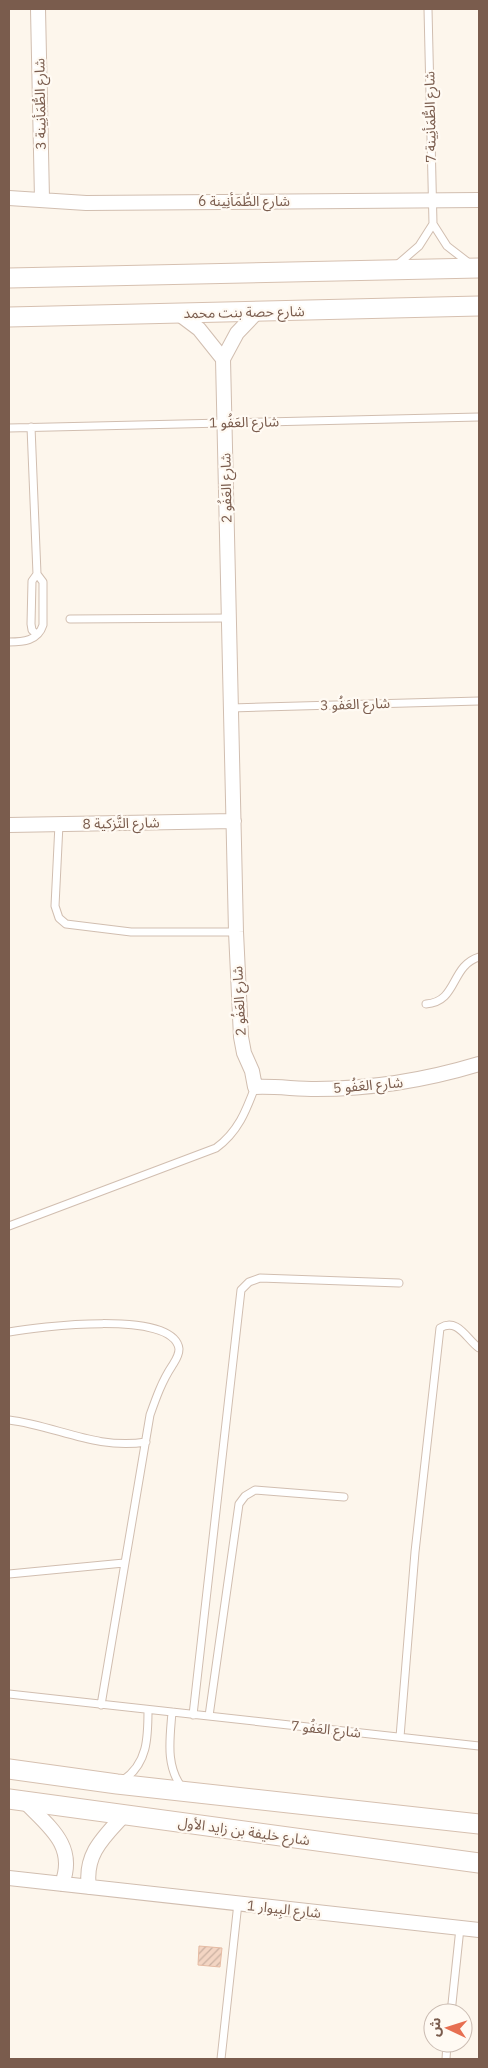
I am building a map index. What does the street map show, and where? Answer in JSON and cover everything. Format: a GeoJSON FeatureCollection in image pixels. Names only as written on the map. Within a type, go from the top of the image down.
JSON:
{"type":"FeatureCollection","features":[{"type":"Feature","properties":{"kind":"street","name":"شارع الطُّمَأنِينة 3"},"geometry":{"type":"LineString","coordinates":[[38,9],[42,199]]}},
{"type":"Feature","properties":{"kind":"street","name":"شارع الطُّمَأنِينة 6"},"geometry":{"type":"LineString","coordinates":[[9,198],[86,203],[479,200]]}},
{"type":"Feature","properties":{"kind":"street"},"geometry":{"type":"LineString","coordinates":[[9,278],[479,268]]}},
{"type":"Feature","properties":{"kind":"street","name":"شارع حصة بنت محمد"},"geometry":{"type":"LineString","coordinates":[[9,317],[479,306]]}},
{"type":"Feature","properties":{"kind":"street"},"geometry":{"type":"LineString","coordinates":[[179,314],[200,329],[223,359],[237,333],[257,312]]}},
{"type":"Feature","properties":{"kind":"street","name":"شارع العَفُو 2"},"geometry":{"type":"LineString","coordinates":[[223,359],[236,932],[241,1037],[255,1087]]}},
{"type":"Feature","properties":{"kind":"street","name":"شارع التَّزكية 8"},"geometry":{"type":"LineString","coordinates":[[9,825],[234,821]]}},
{"type":"Feature","properties":{"kind":"street","name":"شارع العَفُو 5"},"geometry":{"type":"LineString","coordinates":[[255,1087],[317,1089],[382,1085],[430,1077],[479,1064]]}},
{"type":"Feature","properties":{"kind":"street"},"geometry":{"type":"LineString","coordinates":[[9,1770],[117,1784],[479,1824]]}},
{"type":"Feature","properties":{"kind":"street"},"geometry":{"type":"LineString","coordinates":[[17,1800],[57,1835],[64,1848],[67,1865],[62,1884]]}},
{"type":"Feature","properties":{"kind":"street","name":"شارع خليفة بن زايد الأول"},"geometry":{"type":"LineString","coordinates":[[17,1800],[479,1862]]}},
{"type":"Feature","properties":{"kind":"street"},"geometry":{"type":"LineString","coordinates":[[89,1887],[87,1869],[92,1853],[124,1815]]}},
{"type":"Feature","properties":{"kind":"street","name":"شارع البِيوار 1"},"geometry":{"type":"LineString","coordinates":[[9,1878],[479,1930]]}},
{"type":"Feature","properties":{"kind":"lane","name":"شارع الطُّمَأنِينة 7"},"geometry":{"type":"LineString","coordinates":[[428,9],[433,224],[447,246],[467,262],[479,268]]}},
{"type":"Feature","properties":{"kind":"lane"},"geometry":{"type":"LineString","coordinates":[[389,269],[400,263],[419,246],[433,224]]}},
{"type":"Feature","properties":{"kind":"lane","name":"شارع العَفُو 1"},"geometry":{"type":"LineString","coordinates":[[9,428],[479,417]]}},
{"type":"Feature","properties":{"kind":"lane"},"geometry":{"type":"LineString","coordinates":[[9,642],[27,641],[41,631],[43,626],[43,582],[37,574],[31,427]]}},
{"type":"Feature","properties":{"kind":"lane"},"geometry":{"type":"LineString","coordinates":[[36,634],[32,630],[31,624],[32,581],[37,574]]}},
{"type":"Feature","properties":{"kind":"lane"},"geometry":{"type":"LineString","coordinates":[[70,619],[229,618]]}},
{"type":"Feature","properties":{"kind":"lane","name":"شارع العَفُو 3"},"geometry":{"type":"LineString","coordinates":[[231,708],[479,701]]}},
{"type":"Feature","properties":{"kind":"lane"},"geometry":{"type":"LineString","coordinates":[[59,824],[55,906],[59,918],[66,924],[131,932],[236,932]]}},
{"type":"Feature","properties":{"kind":"lane"},"geometry":{"type":"LineString","coordinates":[[426,1004],[440,1001],[445,997],[460,970],[471,960],[479,957]]}},
{"type":"Feature","properties":{"kind":"lane"},"geometry":{"type":"LineString","coordinates":[[9,1226],[216,1148],[239,1126],[255,1087]]}},
{"type":"Feature","properties":{"kind":"lane"},"geometry":{"type":"LineString","coordinates":[[193,1715],[241,1290],[249,1282],[260,1278],[399,1283]]}},
{"type":"Feature","properties":{"kind":"lane"},"geometry":{"type":"LineString","coordinates":[[9,1332],[73,1324],[128,1324],[157,1330],[174,1339],[179,1348],[178,1357],[161,1385],[150,1415],[101,1705]]}},
{"type":"Feature","properties":{"kind":"lane"},"geometry":{"type":"LineString","coordinates":[[400,1737],[415,1552],[440,1328],[450,1325],[465,1331],[479,1348]]}},
{"type":"Feature","properties":{"kind":"lane"},"geometry":{"type":"LineString","coordinates":[[9,1420],[50,1427],[98,1442],[122,1445],[146,1442]]}},
{"type":"Feature","properties":{"kind":"lane"},"geometry":{"type":"LineString","coordinates":[[209,1716],[239,1504],[250,1493],[261,1490],[344,1497]]}},
{"type":"Feature","properties":{"kind":"lane"},"geometry":{"type":"LineString","coordinates":[[9,1574],[124,1563]]}},
{"type":"Feature","properties":{"kind":"lane","name":"شارع العَفُو 7"},"geometry":{"type":"LineString","coordinates":[[9,1694],[479,1746]]}},
{"type":"Feature","properties":{"kind":"lane"},"geometry":{"type":"LineString","coordinates":[[117,1784],[132,1773],[143,1757],[148,1739],[148,1710]]}},
{"type":"Feature","properties":{"kind":"lane"},"geometry":{"type":"LineString","coordinates":[[172,1712],[169,1742],[170,1760],[175,1776],[185,1791]]}},
{"type":"Feature","properties":{"kind":"lane"},"geometry":{"type":"LineString","coordinates":[[221,2059],[238,1903]]}},
{"type":"Feature","properties":{"kind":"lane"},"geometry":{"type":"LineString","coordinates":[[451,2003],[460,1928]]}},
{"type":"Feature","properties":{"kind":"building"},"geometry":{"type":"Polygon","coordinates":[[[199,1946],[222,1948],[220,1967],[198,1965],[199,1946]]]}}]}
